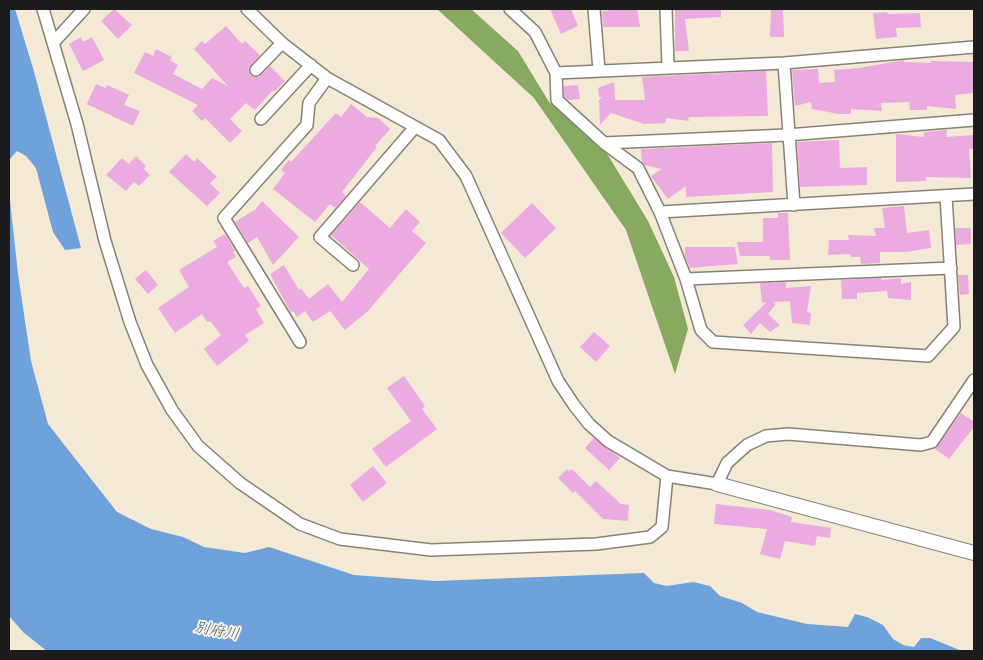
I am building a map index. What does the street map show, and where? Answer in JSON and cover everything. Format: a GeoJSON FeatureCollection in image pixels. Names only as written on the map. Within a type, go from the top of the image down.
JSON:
{"type":"FeatureCollection","features":[{"type":"Feature","properties":{"kind":"street"},"geometry":{"type":"LineString","coordinates":[[43,9],[77,124],[105,241],[130,322],[147,365],[172,410],[198,446],[240,483],[300,524],[332,536],[378,545],[430,550],[596,544],[650,536],[662,526],[667,476]]}},
{"type":"Feature","properties":{"kind":"street"},"geometry":{"type":"LineString","coordinates":[[53,42],[84,9]]}},
{"type":"Feature","properties":{"kind":"street"},"geometry":{"type":"LineString","coordinates":[[247,9],[282,42],[327,78],[439,140],[466,176],[558,381],[589,424],[608,441],[667,476],[718,484],[974,552]]}},
{"type":"Feature","properties":{"kind":"street"},"geometry":{"type":"LineString","coordinates":[[510,9],[535,32],[556,73],[557,100],[604,143],[638,168],[660,212],[686,279],[701,330],[713,342],[928,356],[954,327],[946,196]]}},
{"type":"Feature","properties":{"kind":"street"},"geometry":{"type":"LineString","coordinates":[[594,9],[598,70]]}},
{"type":"Feature","properties":{"kind":"street"},"geometry":{"type":"LineString","coordinates":[[666,9],[668,66]]}},
{"type":"Feature","properties":{"kind":"street"},"geometry":{"type":"LineString","coordinates":[[256,70],[282,42]]}},
{"type":"Feature","properties":{"kind":"street"},"geometry":{"type":"LineString","coordinates":[[556,73],[668,66],[784,63],[974,47]]}},
{"type":"Feature","properties":{"kind":"street"},"geometry":{"type":"LineString","coordinates":[[784,63],[787,135],[794,206]]}},
{"type":"Feature","properties":{"kind":"street"},"geometry":{"type":"LineString","coordinates":[[261,119],[311,65]]}},
{"type":"Feature","properties":{"kind":"street"},"geometry":{"type":"LineString","coordinates":[[300,342],[224,218],[308,125],[309,103],[327,78]]}},
{"type":"Feature","properties":{"kind":"street"},"geometry":{"type":"LineString","coordinates":[[604,143],[787,135],[974,120]]}},
{"type":"Feature","properties":{"kind":"street"},"geometry":{"type":"LineString","coordinates":[[353,265],[320,237],[415,128]]}},
{"type":"Feature","properties":{"kind":"street"},"geometry":{"type":"LineString","coordinates":[[660,212],[794,206],[974,194]]}},
{"type":"Feature","properties":{"kind":"street"},"geometry":{"type":"LineString","coordinates":[[686,279],[951,268]]}},
{"type":"Feature","properties":{"kind":"street"},"geometry":{"type":"LineString","coordinates":[[718,484],[727,463],[747,445],[766,436],[788,434],[921,445],[932,442],[974,380]]}},
{"type":"Feature","properties":{"kind":"green space"},"geometry":{"type":"Polygon","coordinates":[[[437,9],[471,9],[518,51],[549,102],[606,152],[648,221],[674,277],[688,329],[675,374],[626,230],[534,98],[437,9]]]}},
{"type":"Feature","properties":{"kind":"water"},"geometry":{"type":"Polygon","coordinates":[[[9,9],[15,9],[33,68],[81,248],[65,250],[53,232],[36,168],[26,156],[17,151],[9,160],[9,9]]]}},
{"type":"Feature","properties":{"kind":"water","name":"別府川"},"geometry":{"type":"Polygon","coordinates":[[[9,191],[18,274],[31,361],[48,424],[117,512],[151,529],[183,537],[204,547],[245,553],[269,547],[354,575],[436,581],[644,573],[654,583],[667,586],[693,582],[710,586],[720,596],[742,603],[757,612],[807,624],[848,627],[855,614],[867,617],[883,625],[893,639],[903,645],[914,647],[921,638],[930,638],[962,651],[47,651],[24,633],[9,616],[9,191]]]}},
{"type":"Feature","properties":{"kind":"building"},"geometry":{"type":"Polygon","coordinates":[[[114,9],[132,25],[118,39],[101,21],[114,9]]]}},
{"type":"Feature","properties":{"kind":"building"},"geometry":{"type":"Polygon","coordinates":[[[550,9],[571,9],[578,26],[561,34],[550,9]]]}},
{"type":"Feature","properties":{"kind":"building"},"geometry":{"type":"Polygon","coordinates":[[[637,9],[640,27],[603,27],[602,11],[637,9]]]}},
{"type":"Feature","properties":{"kind":"building"},"geometry":{"type":"Polygon","coordinates":[[[675,9],[721,9],[721,17],[685,19],[689,51],[675,51],[675,9]]]}},
{"type":"Feature","properties":{"kind":"building"},"geometry":{"type":"Polygon","coordinates":[[[771,9],[783,9],[784,37],[770,37],[771,9]]]}},
{"type":"Feature","properties":{"kind":"building"},"geometry":{"type":"Polygon","coordinates":[[[887,12],[888,14],[920,13],[921,27],[896,28],[897,37],[876,39],[873,13],[887,12]]]}},
{"type":"Feature","properties":{"kind":"building"},"geometry":{"type":"Polygon","coordinates":[[[226,26],[242,44],[245,41],[260,55],[249,68],[250,75],[259,77],[270,66],[285,81],[274,92],[273,90],[255,110],[246,103],[230,119],[242,131],[230,143],[205,118],[202,121],[192,111],[198,105],[134,73],[145,52],[153,56],[156,49],[172,57],[170,60],[178,65],[173,74],[202,89],[212,78],[228,86],[194,49],[202,41],[205,44],[226,26]]]}},
{"type":"Feature","properties":{"kind":"building"},"geometry":{"type":"Polygon","coordinates":[[[81,37],[83,42],[92,37],[104,60],[83,71],[69,44],[81,37]]]}},
{"type":"Feature","properties":{"kind":"building"},"geometry":{"type":"Polygon","coordinates":[[[904,60],[904,62],[931,63],[931,61],[974,62],[974,93],[955,95],[956,109],[927,106],[927,110],[910,110],[909,102],[881,103],[882,111],[851,109],[851,114],[839,114],[812,109],[811,102],[795,106],[792,70],[818,69],[819,83],[835,82],[834,70],[859,68],[904,60]]]}},
{"type":"Feature","properties":{"kind":"building"},"geometry":{"type":"Polygon","coordinates":[[[766,71],[768,116],[688,117],[689,121],[666,118],[666,123],[644,124],[611,113],[600,125],[599,100],[602,97],[599,97],[598,88],[614,82],[615,100],[645,100],[642,77],[766,71]]]}},
{"type":"Feature","properties":{"kind":"building"},"geometry":{"type":"Polygon","coordinates":[[[96,84],[105,88],[107,85],[129,95],[124,105],[140,111],[133,126],[87,104],[96,84]]]}},
{"type":"Feature","properties":{"kind":"building"},"geometry":{"type":"Polygon","coordinates":[[[578,85],[580,99],[568,100],[564,97],[564,86],[578,85]]]}},
{"type":"Feature","properties":{"kind":"building"},"geometry":{"type":"Polygon","coordinates":[[[351,104],[367,117],[378,118],[390,129],[375,146],[377,147],[342,192],[346,196],[335,208],[330,204],[315,222],[273,189],[285,173],[281,170],[289,160],[291,162],[336,113],[341,117],[351,104]]]}},
{"type":"Feature","properties":{"kind":"building"},"geometry":{"type":"Polygon","coordinates":[[[947,130],[946,137],[973,135],[973,149],[969,149],[971,178],[926,177],[926,181],[896,182],[896,134],[924,137],[924,132],[947,130]]]}},
{"type":"Feature","properties":{"kind":"building"},"geometry":{"type":"Polygon","coordinates":[[[839,140],[840,168],[867,167],[867,185],[800,187],[797,142],[839,140]]]}},
{"type":"Feature","properties":{"kind":"building"},"geometry":{"type":"Polygon","coordinates":[[[772,143],[773,192],[686,197],[686,186],[668,199],[651,176],[662,169],[645,165],[642,162],[641,149],[772,143]]]}},
{"type":"Feature","properties":{"kind":"building"},"geometry":{"type":"Polygon","coordinates":[[[186,154],[194,162],[197,158],[217,177],[210,183],[220,193],[207,206],[169,172],[186,154]]]}},
{"type":"Feature","properties":{"kind":"building"},"geometry":{"type":"Polygon","coordinates":[[[136,156],[146,166],[144,169],[150,175],[139,186],[134,182],[126,191],[106,175],[122,158],[129,164],[136,156]]]}},
{"type":"Feature","properties":{"kind":"building"},"geometry":{"type":"Polygon","coordinates":[[[262,201],[299,237],[273,265],[257,237],[248,243],[235,222],[256,209],[262,201]]]}},
{"type":"Feature","properties":{"kind":"building"},"geometry":{"type":"Polygon","coordinates":[[[360,202],[390,228],[406,209],[420,222],[412,231],[426,243],[368,311],[345,330],[330,311],[313,322],[305,311],[297,317],[293,311],[291,313],[270,274],[284,265],[299,290],[301,288],[309,299],[328,284],[342,302],[369,269],[331,235],[360,202]]]}},
{"type":"Feature","properties":{"kind":"building"},"geometry":{"type":"Polygon","coordinates":[[[532,203],[556,228],[525,258],[501,233],[532,203]]]}},
{"type":"Feature","properties":{"kind":"building"},"geometry":{"type":"Polygon","coordinates":[[[904,206],[907,233],[929,230],[931,248],[906,252],[880,252],[880,263],[861,264],[860,257],[851,257],[850,254],[828,255],[829,240],[849,240],[848,235],[876,236],[874,228],[885,228],[882,208],[904,206]]]}},
{"type":"Feature","properties":{"kind":"building"},"geometry":{"type":"Polygon","coordinates":[[[778,213],[788,213],[790,260],[770,260],[770,256],[740,256],[737,242],[763,242],[763,218],[778,218],[778,213]]]}},
{"type":"Feature","properties":{"kind":"building"},"geometry":{"type":"Polygon","coordinates":[[[955,228],[971,228],[971,244],[956,245],[955,228]]]}},
{"type":"Feature","properties":{"kind":"building"},"geometry":{"type":"Polygon","coordinates":[[[225,234],[235,251],[233,252],[236,257],[227,262],[244,288],[248,286],[261,306],[256,309],[264,323],[245,335],[249,341],[217,366],[204,349],[221,335],[210,321],[207,322],[202,314],[175,333],[158,308],[189,287],[179,270],[217,247],[213,241],[225,234]]]}},
{"type":"Feature","properties":{"kind":"building"},"geometry":{"type":"Polygon","coordinates":[[[685,247],[735,247],[738,264],[690,268],[685,256],[685,247]]]}},
{"type":"Feature","properties":{"kind":"building"},"geometry":{"type":"Polygon","coordinates":[[[146,270],[158,285],[148,294],[135,279],[146,270]]]}},
{"type":"Feature","properties":{"kind":"building"},"geometry":{"type":"Polygon","coordinates":[[[958,275],[968,275],[969,294],[960,295],[958,275]]]}},
{"type":"Feature","properties":{"kind":"building"},"geometry":{"type":"Polygon","coordinates":[[[881,278],[882,280],[901,278],[901,284],[911,282],[911,300],[888,298],[887,291],[857,293],[857,299],[842,299],[841,280],[881,278]]]}},
{"type":"Feature","properties":{"kind":"building"},"geometry":{"type":"Polygon","coordinates":[[[786,282],[786,288],[811,286],[807,312],[811,313],[810,325],[792,323],[790,301],[773,302],[776,304],[768,314],[780,325],[770,332],[760,323],[751,334],[743,325],[767,302],[762,303],[760,283],[786,282]]]}},
{"type":"Feature","properties":{"kind":"building"},"geometry":{"type":"Polygon","coordinates":[[[594,332],[610,346],[596,362],[580,347],[594,332]]]}},
{"type":"Feature","properties":{"kind":"building"},"geometry":{"type":"Polygon","coordinates":[[[404,376],[425,406],[422,409],[437,429],[386,467],[372,449],[411,421],[387,388],[404,376]]]}},
{"type":"Feature","properties":{"kind":"building"},"geometry":{"type":"Polygon","coordinates":[[[961,413],[974,422],[974,427],[949,459],[935,449],[961,413]]]}},
{"type":"Feature","properties":{"kind":"building"},"geometry":{"type":"Polygon","coordinates":[[[594,438],[620,458],[609,470],[585,448],[594,438]]]}},
{"type":"Feature","properties":{"kind":"building"},"geometry":{"type":"Polygon","coordinates":[[[373,466],[387,483],[363,502],[350,485],[373,466]]]}},
{"type":"Feature","properties":{"kind":"building"},"geometry":{"type":"Polygon","coordinates":[[[567,469],[569,471],[572,469],[590,487],[596,481],[621,504],[629,505],[628,521],[603,519],[575,491],[573,493],[558,478],[567,469]]]}},
{"type":"Feature","properties":{"kind":"building"},"geometry":{"type":"Polygon","coordinates":[[[716,504],[770,510],[792,517],[791,522],[831,528],[830,538],[817,536],[815,546],[785,541],[780,559],[760,554],[767,529],[714,524],[716,504]]]}}]}
